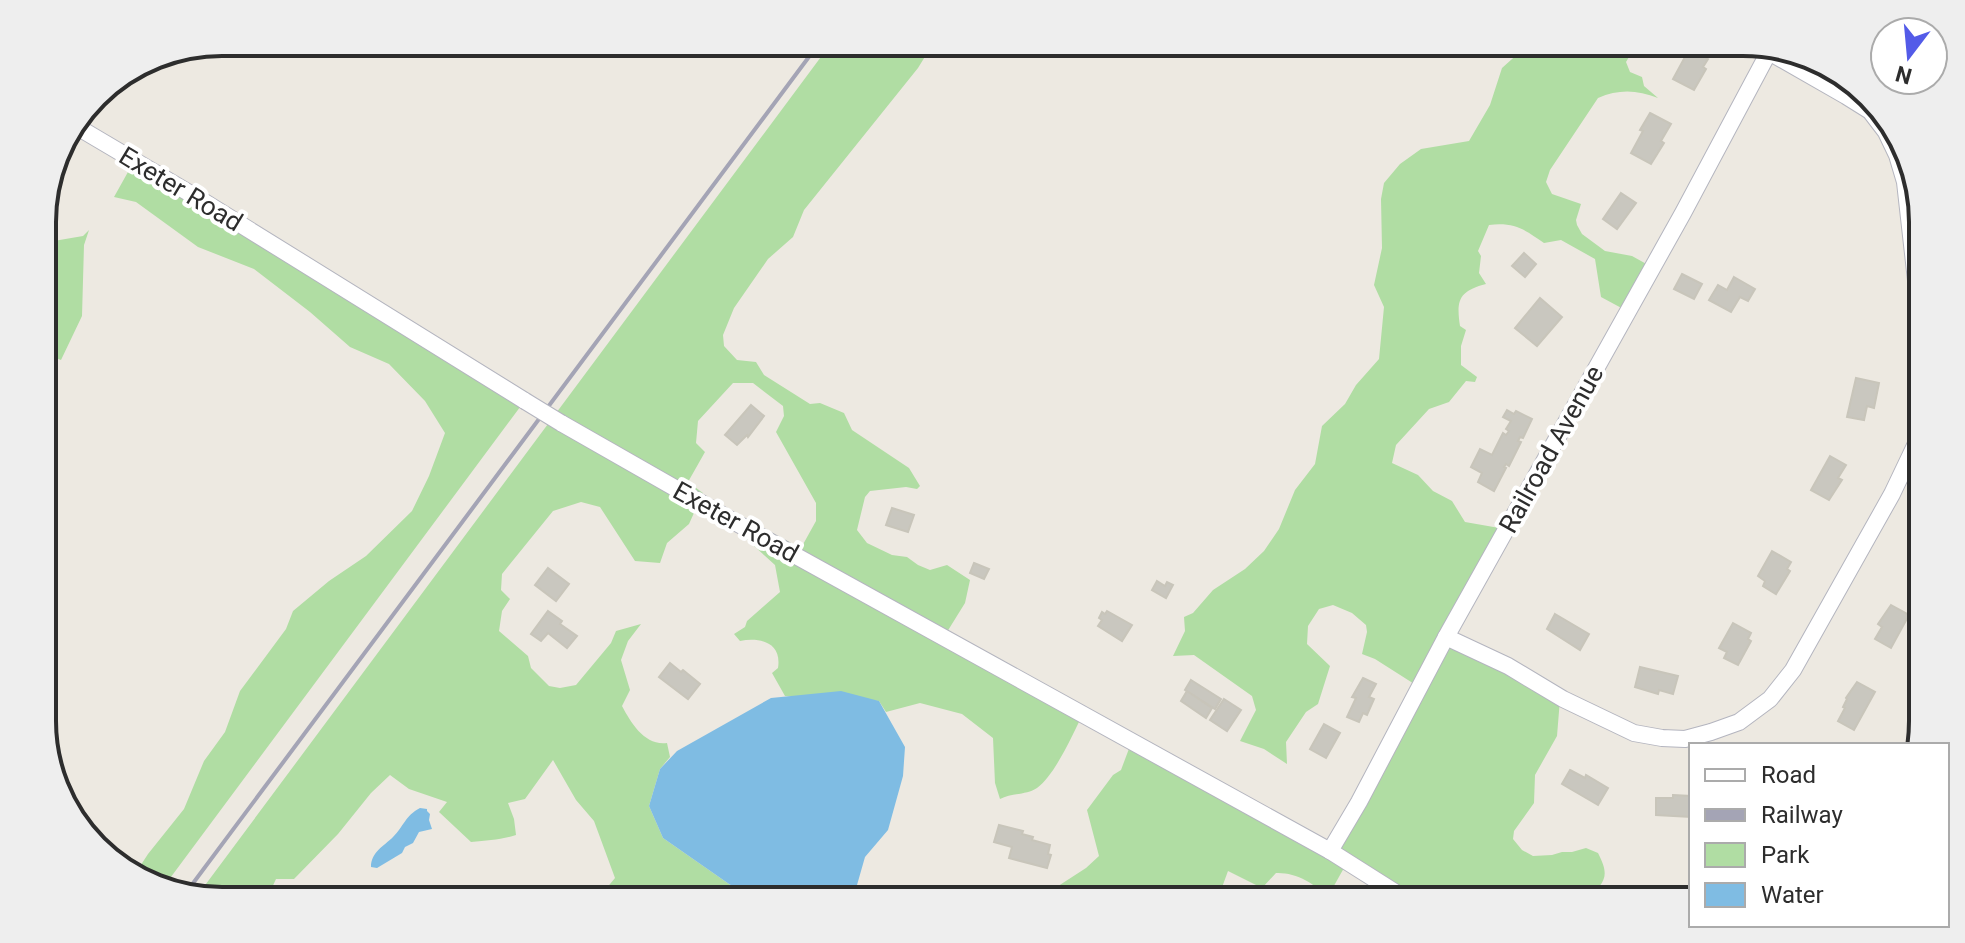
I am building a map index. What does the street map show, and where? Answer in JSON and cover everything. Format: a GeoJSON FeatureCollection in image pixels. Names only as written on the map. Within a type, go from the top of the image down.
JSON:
{"type":"FeatureCollection","features":[{"type":"Feature","properties":{"kind":"street","name":"Railroad Avenue"},"geometry":{"type":"LineString","coordinates":[[1330,851],[1766,58]]}},
{"type":"Feature","properties":{"kind":"street"},"geometry":{"type":"LineString","coordinates":[[1794,64],[1859,104]]}},
{"type":"Feature","properties":{"kind":"street","name":"Exeter Road"},"geometry":{"type":"LineString","coordinates":[[84,131],[561,423],[1330,851],[1387,887]]}},
{"type":"Feature","properties":{"kind":"street"},"geometry":{"type":"LineString","coordinates":[[1906,193],[1909,215]]}},
{"type":"Feature","properties":{"kind":"street"},"geometry":{"type":"LineString","coordinates":[[1446,637],[1634,733],[1685,739],[1739,722],[1770,699],[1793,670],[1909,458]]}},
{"type":"Feature","properties":{"kind":"green space"},"geometry":{"type":"Polygon","coordinates":[[[822,56],[925,56],[804,210],[793,237],[768,259],[734,308],[723,335],[724,346],[737,360],[756,362],[764,375],[810,404],[820,403],[844,413],[852,430],[909,468],[920,486],[917,489],[906,487],[870,491],[865,497],[857,530],[867,543],[892,555],[907,557],[930,570],[947,565],[970,580],[965,603],[947,632],[1084,712],[1064,753],[1044,782],[1033,790],[1000,799],[995,783],[993,738],[962,714],[920,703],[886,712],[879,701],[785,696],[772,673],[778,668],[777,653],[773,647],[762,641],[740,641],[734,634],[780,592],[775,565],[741,534],[747,520],[801,548],[816,521],[816,503],[776,432],[784,416],[783,406],[753,383],[733,383],[698,421],[696,443],[705,452],[688,482],[703,493],[689,524],[667,543],[660,563],[635,561],[600,507],[581,502],[553,511],[502,574],[501,590],[510,599],[502,611],[499,631],[528,656],[531,668],[549,686],[560,688],[576,685],[611,643],[616,631],[641,624],[628,641],[621,660],[630,690],[622,706],[645,737],[667,743],[670,757],[660,769],[649,806],[663,838],[734,887],[608,887],[615,878],[594,821],[576,800],[553,760],[525,799],[508,803],[516,835],[471,842],[439,812],[447,802],[409,789],[390,775],[294,879],[276,879],[272,887],[204,886],[822,56]]]}},
{"type":"Feature","properties":{"kind":"green space"},"geometry":{"type":"Polygon","coordinates":[[[1515,56],[1630,56],[1626,62],[1630,72],[1642,77],[1644,86],[1658,98],[1628,92],[1598,98],[1550,170],[1546,182],[1552,194],[1581,204],[1576,220],[1582,234],[1605,251],[1632,256],[1650,266],[1627,311],[1601,297],[1595,259],[1561,240],[1544,243],[1519,228],[1489,225],[1478,251],[1481,256],[1479,273],[1486,284],[1470,290],[1459,303],[1460,326],[1466,330],[1461,346],[1461,365],[1477,377],[1475,382],[1466,381],[1449,402],[1429,409],[1396,445],[1392,463],[1418,475],[1433,491],[1452,501],[1465,522],[1505,529],[1451,634],[1560,699],[1557,736],[1535,775],[1534,803],[1514,831],[1513,839],[1522,850],[1533,856],[1586,848],[1598,853],[1604,868],[1604,879],[1598,887],[1398,887],[1349,859],[1333,887],[1314,887],[1290,874],[1276,873],[1260,887],[1228,871],[1222,887],[1057,887],[1099,856],[1087,810],[1113,775],[1121,770],[1133,738],[1325,844],[1419,687],[1362,654],[1366,625],[1352,613],[1333,605],[1319,609],[1308,626],[1307,644],[1330,666],[1318,704],[1306,712],[1286,742],[1287,764],[1264,749],[1240,741],[1256,710],[1252,696],[1194,655],[1173,656],[1185,631],[1184,617],[1193,613],[1213,590],[1245,569],[1264,551],[1279,529],[1295,490],[1315,464],[1322,426],[1345,404],[1356,385],[1379,359],[1384,307],[1374,285],[1382,248],[1381,199],[1384,183],[1400,164],[1421,149],[1469,141],[1490,105],[1502,68],[1515,56]]]}},
{"type":"Feature","properties":{"kind":"green space"},"geometry":{"type":"Polygon","coordinates":[[[133,163],[529,395],[170,878],[140,866],[184,809],[204,761],[225,732],[240,691],[286,629],[293,611],[366,556],[412,511],[445,433],[425,401],[389,364],[350,347],[254,269],[198,247],[136,202],[114,197],[133,163]]]}},
{"type":"Feature","properties":{"kind":"green space"},"geometry":{"type":"Polygon","coordinates":[[[89,230],[84,245],[82,316],[61,360],[56,358],[56,241],[83,236],[89,230]]]}},
{"type":"Feature","properties":{"kind":"water"},"geometry":{"type":"Polygon","coordinates":[[[841,691],[879,701],[905,747],[903,776],[888,830],[865,857],[856,887],[734,887],[663,838],[649,806],[660,769],[677,751],[771,698],[841,691]]]}},
{"type":"Feature","properties":{"kind":"water"},"geometry":{"type":"Polygon","coordinates":[[[420,808],[427,809],[430,814],[432,829],[419,832],[402,853],[377,868],[371,867],[376,853],[420,808]]]}},
{"type":"Feature","properties":{"kind":"building"},"geometry":{"type":"Polygon","coordinates":[[[1682,56],[1708,59],[1694,90],[1673,79],[1685,57],[1682,56]]]}},
{"type":"Feature","properties":{"kind":"building"},"geometry":{"type":"Polygon","coordinates":[[[1650,113],[1671,124],[1651,164],[1631,153],[1650,113]]]}},
{"type":"Feature","properties":{"kind":"building"},"geometry":{"type":"Polygon","coordinates":[[[1621,193],[1636,203],[1617,229],[1603,219],[1621,193]]]}},
{"type":"Feature","properties":{"kind":"building"},"geometry":{"type":"Polygon","coordinates":[[[1524,253],[1536,264],[1525,277],[1512,266],[1524,253]]]}},
{"type":"Feature","properties":{"kind":"building"},"geometry":{"type":"Polygon","coordinates":[[[1682,274],[1702,284],[1694,299],[1674,289],[1682,274]]]}},
{"type":"Feature","properties":{"kind":"building"},"geometry":{"type":"Polygon","coordinates":[[[1734,277],[1755,289],[1748,301],[1740,297],[1731,312],[1709,300],[1718,285],[1727,290],[1734,277]]]}},
{"type":"Feature","properties":{"kind":"building"},"geometry":{"type":"Polygon","coordinates":[[[1540,298],[1562,317],[1537,346],[1515,328],[1540,298]]]}},
{"type":"Feature","properties":{"kind":"building"},"geometry":{"type":"Polygon","coordinates":[[[1856,378],[1879,383],[1874,408],[1867,406],[1864,420],[1847,417],[1856,378]]]}},
{"type":"Feature","properties":{"kind":"building"},"geometry":{"type":"Polygon","coordinates":[[[751,405],[764,416],[748,437],[737,445],[725,435],[751,405]]]}},
{"type":"Feature","properties":{"kind":"building"},"geometry":{"type":"Polygon","coordinates":[[[1507,410],[1532,419],[1494,491],[1478,482],[1482,473],[1471,467],[1480,449],[1492,455],[1503,433],[1506,435],[1509,431],[1506,429],[1511,421],[1503,417],[1507,410]]]}},
{"type":"Feature","properties":{"kind":"building"},"geometry":{"type":"Polygon","coordinates":[[[1830,456],[1846,465],[1838,478],[1842,480],[1829,500],[1811,490],[1830,456]]]}},
{"type":"Feature","properties":{"kind":"building"},"geometry":{"type":"Polygon","coordinates":[[[892,508],[914,515],[908,532],[886,525],[892,508]]]}},
{"type":"Feature","properties":{"kind":"building"},"geometry":{"type":"Polygon","coordinates":[[[1772,551],[1791,562],[1787,569],[1790,571],[1776,594],[1763,586],[1765,581],[1758,576],[1772,551]]]}},
{"type":"Feature","properties":{"kind":"building"},"geometry":{"type":"Polygon","coordinates":[[[974,563],[989,569],[984,579],[970,573],[974,563]]]}},
{"type":"Feature","properties":{"kind":"building"},"geometry":{"type":"Polygon","coordinates":[[[548,568],[569,584],[556,601],[535,585],[548,568]]]}},
{"type":"Feature","properties":{"kind":"building"},"geometry":{"type":"Polygon","coordinates":[[[1157,581],[1165,586],[1167,582],[1173,585],[1166,598],[1152,590],[1157,581]]]}},
{"type":"Feature","properties":{"kind":"building"},"geometry":{"type":"Polygon","coordinates":[[[1891,605],[1909,615],[1891,648],[1875,639],[1882,627],[1878,624],[1891,605]]]}},
{"type":"Feature","properties":{"kind":"building"},"geometry":{"type":"Polygon","coordinates":[[[548,611],[577,636],[567,648],[548,633],[541,641],[531,634],[548,611]]]}},
{"type":"Feature","properties":{"kind":"building"},"geometry":{"type":"Polygon","coordinates":[[[1107,611],[1132,625],[1122,641],[1098,626],[1102,612],[1105,614],[1107,611]]]}},
{"type":"Feature","properties":{"kind":"building"},"geometry":{"type":"Polygon","coordinates":[[[1555,614],[1589,634],[1580,650],[1547,629],[1555,614]]]}},
{"type":"Feature","properties":{"kind":"building"},"geometry":{"type":"Polygon","coordinates":[[[1733,623],[1751,633],[1748,639],[1751,641],[1738,665],[1724,658],[1727,652],[1719,648],[1733,623]]]}},
{"type":"Feature","properties":{"kind":"building"},"geometry":{"type":"Polygon","coordinates":[[[670,663],[700,684],[688,699],[659,677],[670,663]]]}},
{"type":"Feature","properties":{"kind":"building"},"geometry":{"type":"Polygon","coordinates":[[[1640,667],[1678,676],[1673,694],[1659,690],[1658,694],[1635,687],[1640,667]]]}},
{"type":"Feature","properties":{"kind":"building"},"geometry":{"type":"Polygon","coordinates":[[[1363,678],[1376,684],[1369,697],[1374,699],[1367,715],[1363,713],[1359,722],[1347,717],[1356,698],[1352,697],[1363,678]]]}},
{"type":"Feature","properties":{"kind":"building"},"geometry":{"type":"Polygon","coordinates":[[[1191,680],[1221,699],[1215,709],[1185,690],[1191,680]]]}},
{"type":"Feature","properties":{"kind":"building"},"geometry":{"type":"Polygon","coordinates":[[[1857,682],[1875,692],[1854,730],[1838,721],[1846,698],[1857,682]]]}},
{"type":"Feature","properties":{"kind":"building"},"geometry":{"type":"Polygon","coordinates":[[[1187,691],[1212,708],[1206,718],[1181,701],[1187,691]]]}},
{"type":"Feature","properties":{"kind":"building"},"geometry":{"type":"Polygon","coordinates":[[[1224,699],[1241,710],[1227,731],[1210,720],[1224,699]]]}},
{"type":"Feature","properties":{"kind":"building"},"geometry":{"type":"Polygon","coordinates":[[[1324,724],[1340,733],[1326,758],[1310,749],[1324,724]]]}},
{"type":"Feature","properties":{"kind":"building"},"geometry":{"type":"Polygon","coordinates":[[[1570,770],[1608,788],[1598,805],[1562,784],[1570,770]]]}},
{"type":"Feature","properties":{"kind":"building"},"geometry":{"type":"Polygon","coordinates":[[[1673,795],[1689,796],[1689,817],[1656,815],[1656,798],[1673,798],[1673,795]]]}},
{"type":"Feature","properties":{"kind":"building"},"geometry":{"type":"Polygon","coordinates":[[[999,825],[1023,831],[1022,834],[1033,837],[1032,840],[1050,845],[1047,868],[1009,858],[1012,847],[994,842],[999,825]]]}},
{"type":"Feature","properties":{"kind":"railway"},"geometry":{"type":"LineString","coordinates":[[192,884],[810,56]]}}]}
